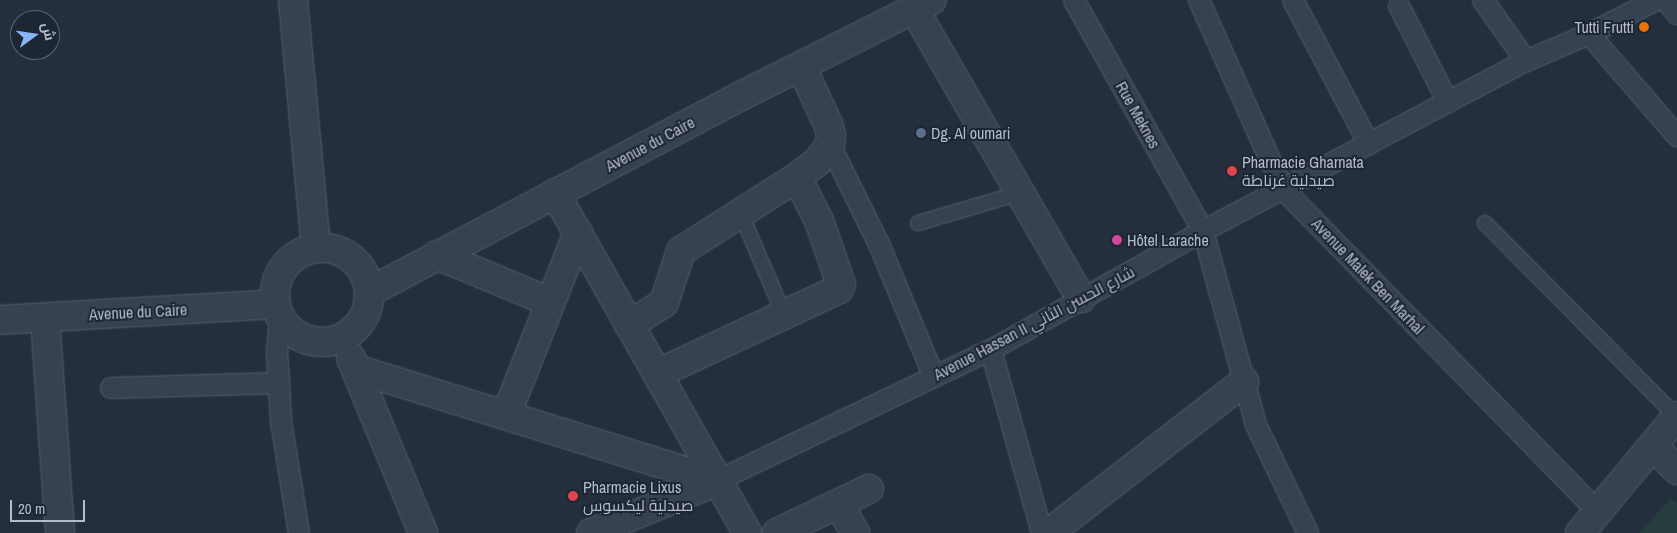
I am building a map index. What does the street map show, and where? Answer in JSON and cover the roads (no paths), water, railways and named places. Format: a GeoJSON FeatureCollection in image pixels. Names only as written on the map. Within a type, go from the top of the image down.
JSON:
{"type":"FeatureCollection","features":[{"type":"Feature","properties":{"kind":"street"},"geometry":{"type":"LineString","coordinates":[[293,0],[316,247]]}},
{"type":"Feature","properties":{"kind":"street","name":"Rue Meknes"},"geometry":{"type":"LineString","coordinates":[[1074,0],[1202,231],[1256,425],[1308,533]]}},
{"type":"Feature","properties":{"kind":"street","name":"Avenue Malek Ben Marhal"},"geometry":{"type":"LineString","coordinates":[[1199,0],[1283,189],[1598,512]]}},
{"type":"Feature","properties":{"kind":"street"},"geometry":{"type":"LineString","coordinates":[[1293,0],[1369,144]]}},
{"type":"Feature","properties":{"kind":"street"},"geometry":{"type":"LineString","coordinates":[[1483,0],[1526,61]]}},
{"type":"Feature","properties":{"kind":"street","name":"Avenue Hassan II شارع الحسن الثاني"},"geometry":{"type":"LineString","coordinates":[[591,533],[717,481],[991,350],[1202,231],[1526,61],[1589,34],[1656,0]]}},
{"type":"Feature","properties":{"kind":"street"},"geometry":{"type":"LineString","coordinates":[[1666,0],[1677,14]]}},
{"type":"Feature","properties":{"kind":"street"},"geometry":{"type":"LineString","coordinates":[[921,3],[1020,193],[1081,298]]}},
{"type":"Feature","properties":{"kind":"street","name":"Avenue du Caire"},"geometry":{"type":"LineString","coordinates":[[369,292],[921,3]]}},
{"type":"Feature","properties":{"kind":"street"},"geometry":{"type":"LineString","coordinates":[[1399,6],[1448,102]]}},
{"type":"Feature","properties":{"kind":"street"},"geometry":{"type":"LineString","coordinates":[[1589,34],[1677,136]]}},
{"type":"Feature","properties":{"kind":"street"},"geometry":{"type":"LineString","coordinates":[[629,325],[664,303],[681,251],[741,214],[817,162],[830,145],[831,135],[828,124],[801,66]]}},
{"type":"Feature","properties":{"kind":"street"},"geometry":{"type":"LineString","coordinates":[[830,145],[879,244],[934,377]]}},
{"type":"Feature","properties":{"kind":"street"},"geometry":{"type":"LineString","coordinates":[[657,374],[840,289],[841,284],[818,221],[797,176]]}},
{"type":"Feature","properties":{"kind":"street"},"geometry":{"type":"LineString","coordinates":[[555,194],[747,533]]}},
{"type":"Feature","properties":{"kind":"street"},"geometry":{"type":"LineString","coordinates":[[506,415],[578,233]]}},
{"type":"Feature","properties":{"kind":"street"},"geometry":{"type":"LineString","coordinates":[[278,311],[289,330],[301,338],[315,343],[329,343],[343,338],[355,331],[364,320],[368,306],[369,292],[367,279],[351,257],[339,250],[316,247],[298,254],[287,263],[279,275],[275,290],[278,311],[277,351],[281,422],[299,533]]}},
{"type":"Feature","properties":{"kind":"street"},"geometry":{"type":"LineString","coordinates":[[437,255],[550,302]]}},
{"type":"Feature","properties":{"kind":"street","name":"Avenue du Caire"},"geometry":{"type":"LineString","coordinates":[[0,320],[278,311]]}},
{"type":"Feature","properties":{"kind":"street"},"geometry":{"type":"LineString","coordinates":[[45,318],[60,533]]}},
{"type":"Feature","properties":{"kind":"street"},"geometry":{"type":"LineString","coordinates":[[343,338],[423,533]]}},
{"type":"Feature","properties":{"kind":"street"},"geometry":{"type":"LineString","coordinates":[[991,350],[1042,533]]}},
{"type":"Feature","properties":{"kind":"street"},"geometry":{"type":"LineString","coordinates":[[356,369],[717,481]]}},
{"type":"Feature","properties":{"kind":"street"},"geometry":{"type":"LineString","coordinates":[[1049,533],[1244,382]]}},
{"type":"Feature","properties":{"kind":"street"},"geometry":{"type":"LineString","coordinates":[[111,388],[279,384]]}},
{"type":"Feature","properties":{"kind":"street"},"geometry":{"type":"LineString","coordinates":[[1580,533],[1677,416]]}},
{"type":"Feature","properties":{"kind":"street"},"geometry":{"type":"LineString","coordinates":[[1653,446],[1677,470]]}},
{"type":"Feature","properties":{"kind":"street"},"geometry":{"type":"LineString","coordinates":[[777,533],[869,489]]}},
{"type":"Feature","properties":{"kind":"street"},"geometry":{"type":"LineString","coordinates":[[839,504],[855,533]]}},
{"type":"Feature","properties":{"kind":"lane"},"geometry":{"type":"LineString","coordinates":[[918,223],[1020,193]]}},
{"type":"Feature","properties":{"kind":"lane"},"geometry":{"type":"LineString","coordinates":[[741,214],[784,315]]}},
{"type":"Feature","properties":{"kind":"lane"},"geometry":{"type":"LineString","coordinates":[[1485,223],[1677,416]]}},
{"type":"Feature","properties":{"kind":"place","name":"Tutti Frutti"},"geometry":{"type":"Point","coordinates":[1644,27]}},
{"type":"Feature","properties":{"kind":"place","name":"Dg. Al oumari"},"geometry":{"type":"Point","coordinates":[921,133]}},
{"type":"Feature","properties":{"kind":"place","name":"Pharmacie Gharnata صيدلية غرناطة"},"geometry":{"type":"Point","coordinates":[1232,171]}},
{"type":"Feature","properties":{"kind":"place","name":"Hôtel Larache"},"geometry":{"type":"Point","coordinates":[1117,240]}},
{"type":"Feature","properties":{"kind":"place","name":"Pharmacie Lixus صيدلية ليكسوس"},"geometry":{"type":"Point","coordinates":[573,496]}}]}
